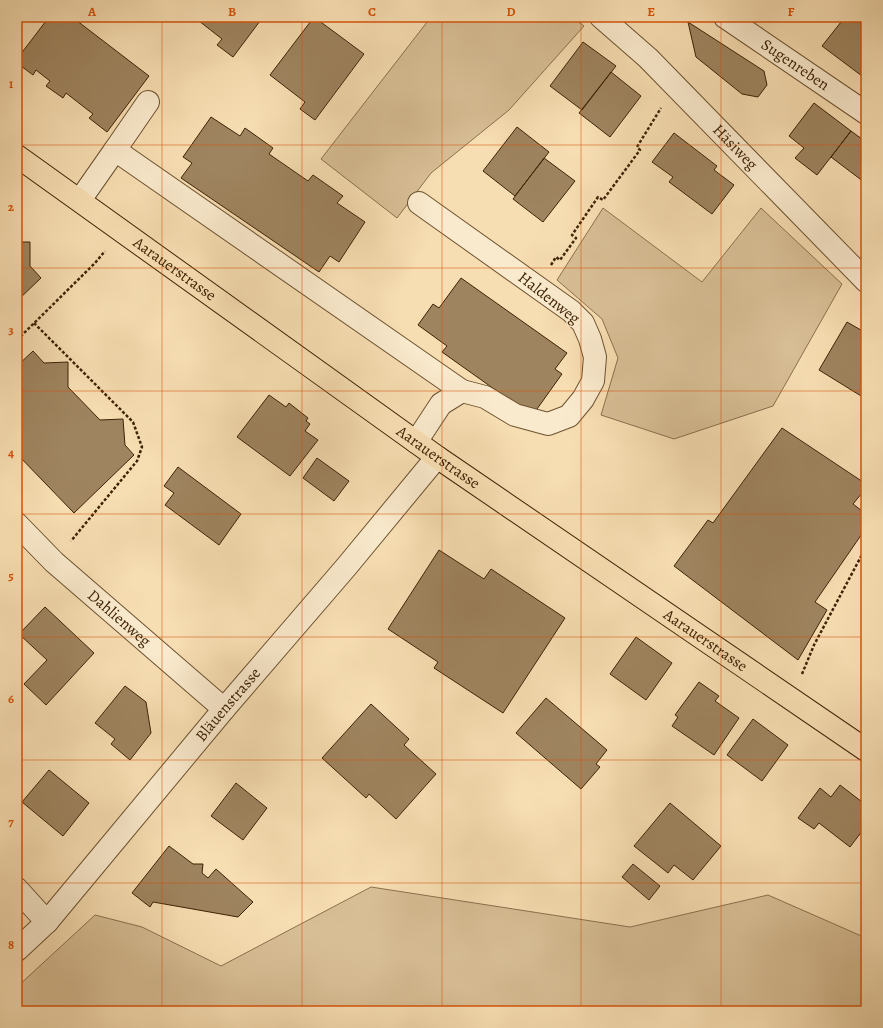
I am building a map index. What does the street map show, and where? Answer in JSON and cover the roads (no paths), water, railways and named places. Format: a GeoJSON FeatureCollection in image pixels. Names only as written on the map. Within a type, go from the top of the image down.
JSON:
{"type":"FeatureCollection","features":[{"type":"Feature","properties":{"kind":"main road","name":"Aarauerstrasse"},"geometry":{"type":"LineString","coordinates":[[17,156],[437,457],[787,694],[866,750]]}},
{"type":"Feature","properties":{"kind":"street","name":"Häsiweg"},"geometry":{"type":"LineString","coordinates":[[601,17],[648,58],[866,281]]}},
{"type":"Feature","properties":{"kind":"street","name":"Sugenreben"},"geometry":{"type":"LineString","coordinates":[[725,17],[866,113]]}},
{"type":"Feature","properties":{"kind":"street"},"geometry":{"type":"LineString","coordinates":[[80,200],[148,102]]}},
{"type":"Feature","properties":{"kind":"street"},"geometry":{"type":"LineString","coordinates":[[115,150],[462,391],[441,404],[416,442]]}},
{"type":"Feature","properties":{"kind":"street","name":"Haldenweg"},"geometry":{"type":"LineString","coordinates":[[419,203],[571,311],[583,323],[590,339],[595,357],[593,381],[583,399],[569,416],[548,424],[515,415],[485,397],[462,391]]}},
{"type":"Feature","properties":{"kind":"street","name":"Bläuenstrasse"},"geometry":{"type":"LineString","coordinates":[[17,950],[47,922],[224,708],[347,566],[437,457]]}},
{"type":"Feature","properties":{"kind":"street","name":"Dahlienweg"},"geometry":{"type":"LineString","coordinates":[[17,524],[54,562],[224,708]]}},
{"type":"Feature","properties":{"kind":"street"},"geometry":{"type":"LineString","coordinates":[[17,889],[47,922]]}}]}
